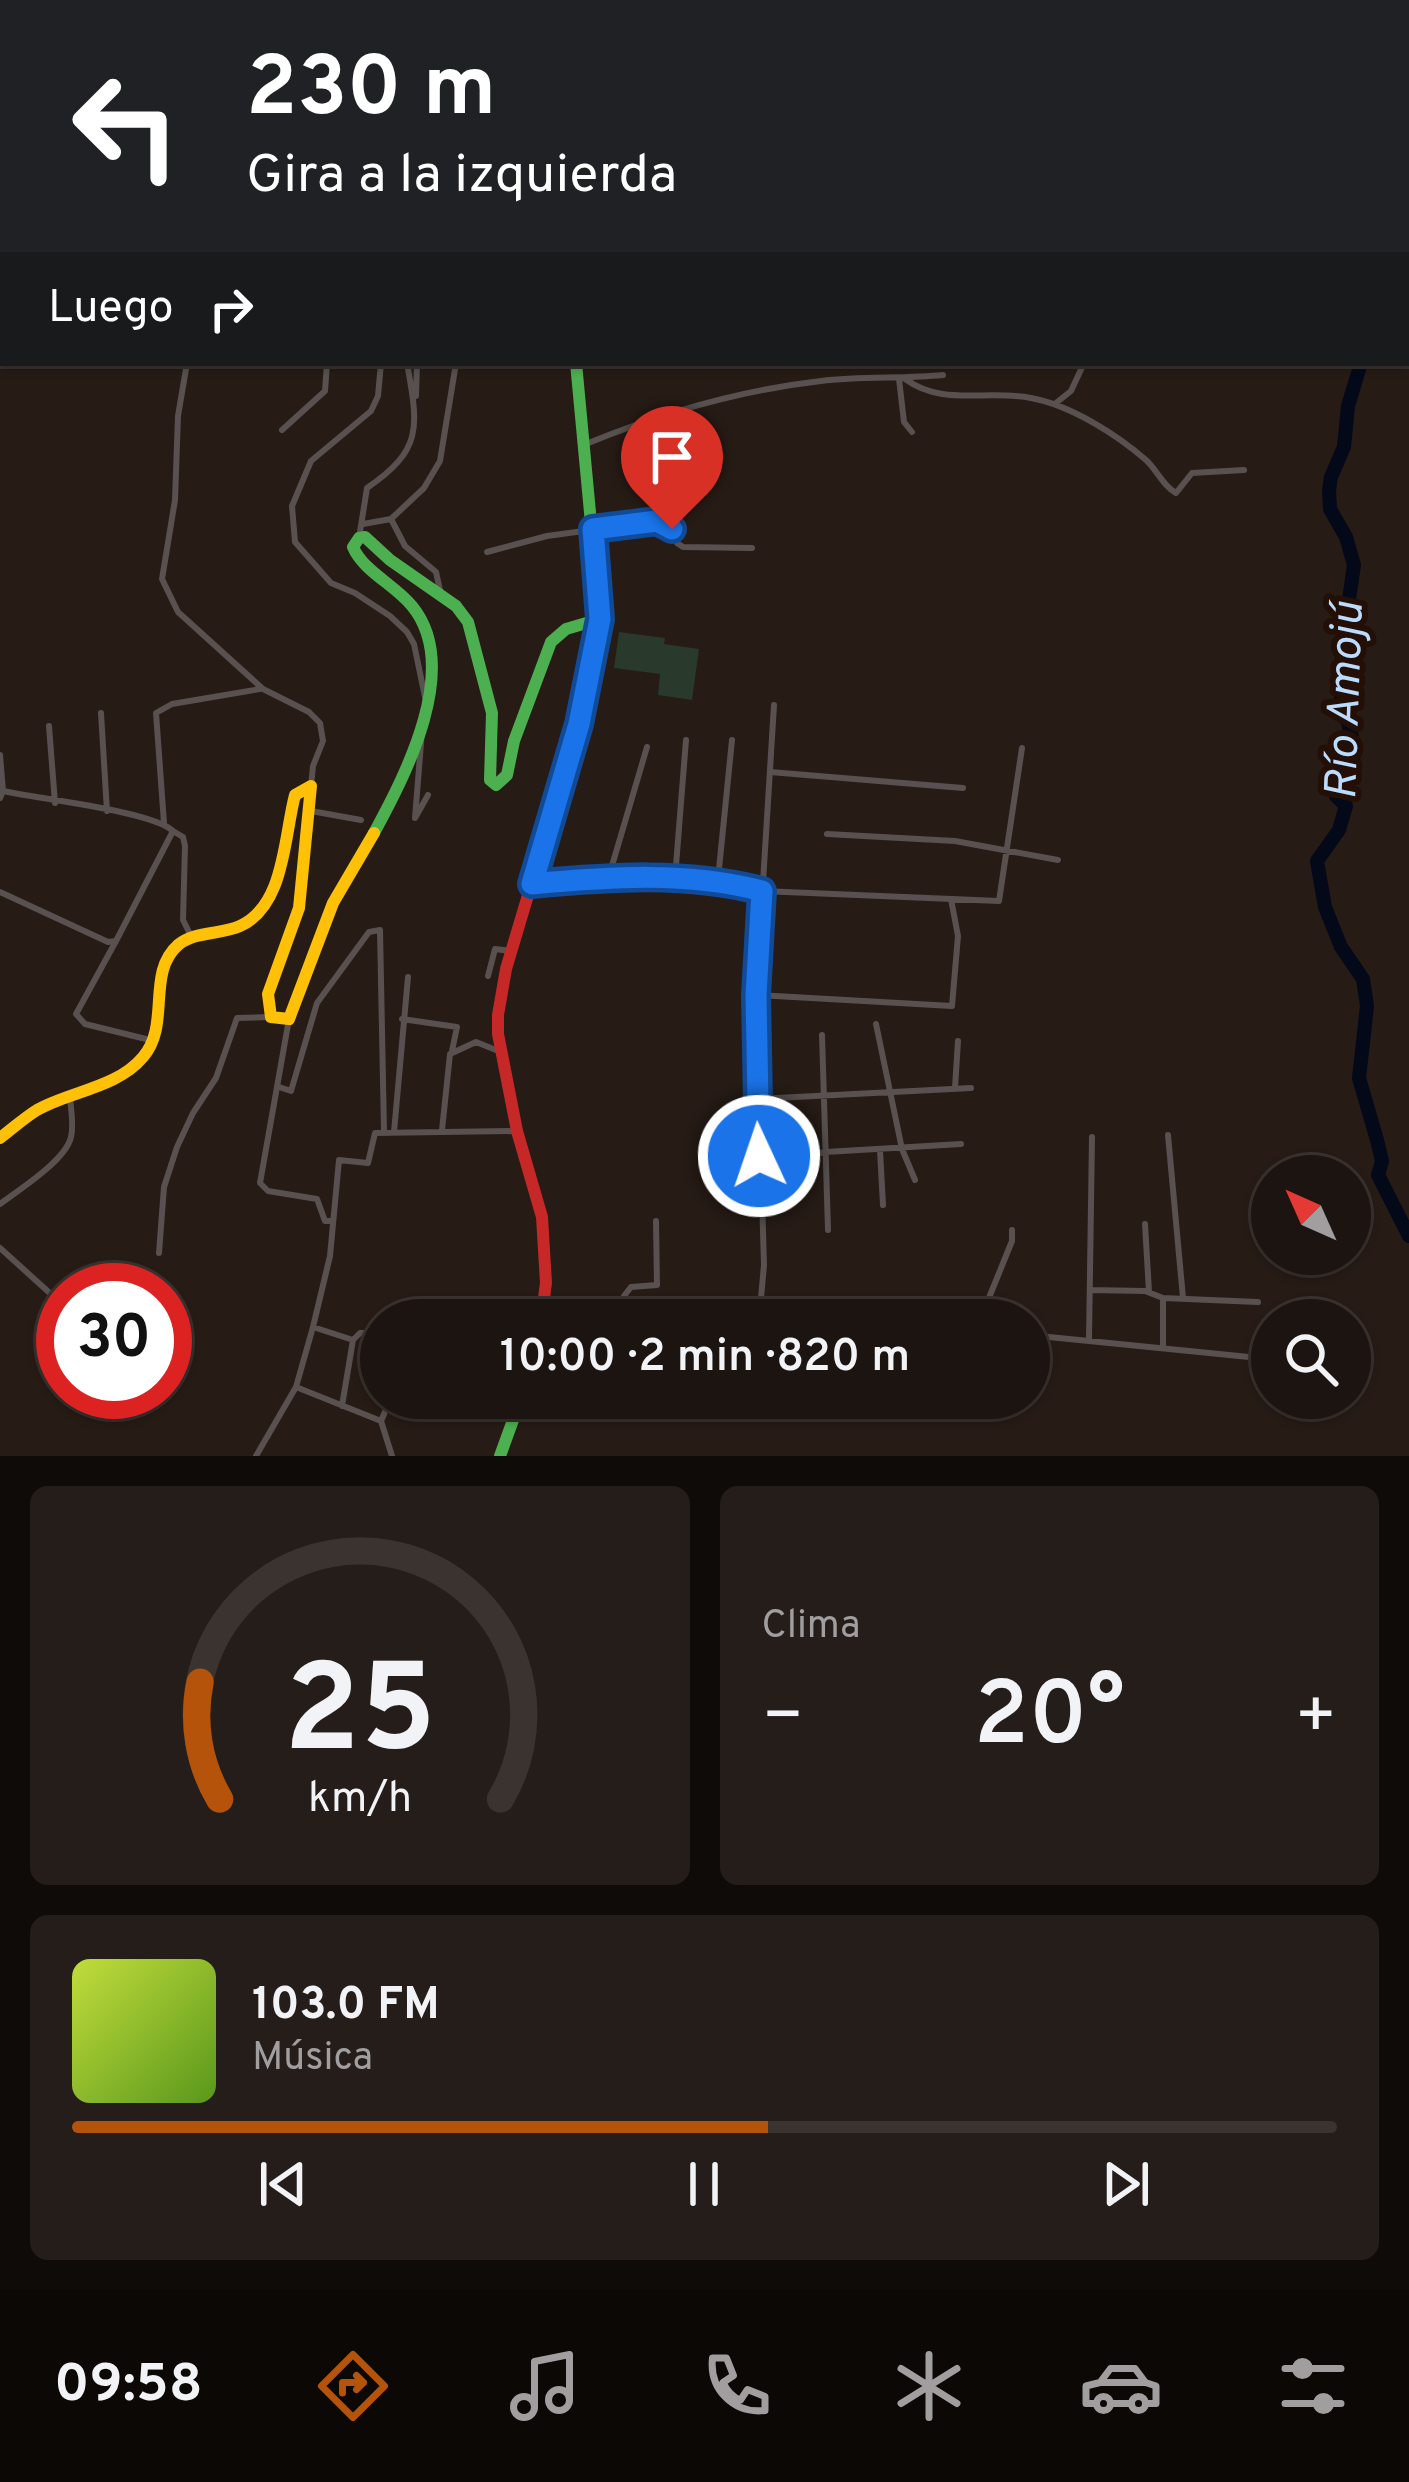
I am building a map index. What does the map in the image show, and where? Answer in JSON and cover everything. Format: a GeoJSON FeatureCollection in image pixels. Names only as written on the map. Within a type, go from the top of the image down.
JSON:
{"type":"FeatureCollection","features":[{"type":"Feature","properties":{"kind":"main road"},"geometry":{"type":"LineString","coordinates":[[544,1299],[542,1216],[517,1131],[498,1015],[511,951],[579,724],[600,619],[576,366]]}},
{"type":"Feature","properties":{"kind":"main road"},"geometry":{"type":"LineString","coordinates":[[0,1138],[34,1112],[117,1076],[140,1060],[154,1041],[162,976],[172,951],[191,936],[229,932],[257,916],[269,899],[285,851],[295,795],[311,786],[299,908],[268,994],[272,1017],[289,1019],[350,868],[376,830],[428,705],[433,675],[431,642],[421,617],[357,557],[353,547],[361,531],[469,622],[492,713],[490,780],[496,785],[507,775],[514,741],[551,642],[566,628],[600,619]]}},
{"type":"Feature","properties":{"kind":"main road"},"geometry":{"type":"LineString","coordinates":[[500,1456],[513,1419]]}},
{"type":"Feature","properties":{"kind":"street"},"geometry":{"type":"LineString","coordinates":[[186,366],[178,416],[175,500],[162,579],[178,612],[263,688],[309,712],[320,723],[323,741],[311,786]]}},
{"type":"Feature","properties":{"kind":"street"},"geometry":{"type":"LineString","coordinates":[[282,430],[326,391],[327,366]]}},
{"type":"Feature","properties":{"kind":"street"},"geometry":{"type":"LineString","coordinates":[[381,366],[378,396],[371,411],[311,461],[292,506],[295,542],[331,584],[355,593],[407,632],[428,705]]}},
{"type":"Feature","properties":{"kind":"street"},"geometry":{"type":"LineString","coordinates":[[407,366],[414,406]]}},
{"type":"Feature","properties":{"kind":"street"},"geometry":{"type":"LineString","coordinates":[[417,366],[408,450],[397,468],[367,488],[361,531],[391,519],[424,488],[440,461],[456,366]]}},
{"type":"Feature","properties":{"kind":"street"},"geometry":{"type":"LineString","coordinates":[[1052,404],[1071,391],[1083,366]]}},
{"type":"Feature","properties":{"kind":"street"},"geometry":{"type":"LineString","coordinates":[[586,445],[632,425],[780,386],[943,375]]}},
{"type":"Feature","properties":{"kind":"street"},"geometry":{"type":"LineString","coordinates":[[901,378],[935,395],[1031,398],[1052,404],[1138,454],[1177,493],[1192,473],[1244,470]]}},
{"type":"Feature","properties":{"kind":"street"},"geometry":{"type":"LineString","coordinates":[[901,378],[904,422],[912,432]]}},
{"type":"Feature","properties":{"kind":"street"},"geometry":{"type":"LineString","coordinates":[[391,519],[405,547],[436,572],[442,595]]}},
{"type":"Feature","properties":{"kind":"street"},"geometry":{"type":"LineString","coordinates":[[487,552],[593,529],[662,521],[682,547],[752,548]]}},
{"type":"Feature","properties":{"kind":"street"},"geometry":{"type":"LineString","coordinates":[[164,823],[156,713],[172,704],[263,688]]}},
{"type":"Feature","properties":{"kind":"street"},"geometry":{"type":"LineString","coordinates":[[761,1299],[756,995],[774,705]]}},
{"type":"Feature","properties":{"kind":"street"},"geometry":{"type":"LineString","coordinates":[[101,713],[107,811]]}},
{"type":"Feature","properties":{"kind":"street"},"geometry":{"type":"LineString","coordinates":[[49,726],[55,802]]}},
{"type":"Feature","properties":{"kind":"street"},"geometry":{"type":"LineString","coordinates":[[419,726],[423,749],[415,818],[428,794]]}},
{"type":"Feature","properties":{"kind":"street"},"geometry":{"type":"LineString","coordinates":[[675,878],[686,740]]}},
{"type":"Feature","properties":{"kind":"street"},"geometry":{"type":"LineString","coordinates":[[718,879],[732,740]]}},
{"type":"Feature","properties":{"kind":"street"},"geometry":{"type":"LineString","coordinates":[[608,877],[647,747]]}},
{"type":"Feature","properties":{"kind":"street"},"geometry":{"type":"LineString","coordinates":[[532,884],[608,877],[718,879],[762,891],[999,901],[1022,748]]}},
{"type":"Feature","properties":{"kind":"street"},"geometry":{"type":"LineString","coordinates":[[0,755],[1,795],[164,823],[184,837],[183,920],[191,936]]}},
{"type":"Feature","properties":{"kind":"street"},"geometry":{"type":"LineString","coordinates":[[770,772],[963,788]]}},
{"type":"Feature","properties":{"kind":"street"},"geometry":{"type":"LineString","coordinates":[[311,811],[361,820]]}},
{"type":"Feature","properties":{"kind":"street"},"geometry":{"type":"LineString","coordinates":[[154,1041],[85,1024],[76,1014],[173,831]]}},
{"type":"Feature","properties":{"kind":"street"},"geometry":{"type":"LineString","coordinates":[[827,834],[956,841],[1058,860]]}},
{"type":"Feature","properties":{"kind":"street"},"geometry":{"type":"LineString","coordinates":[[0,892],[108,942],[116,941]]}},
{"type":"Feature","properties":{"kind":"street"},"geometry":{"type":"LineString","coordinates":[[756,995],[952,1006],[958,937],[951,899]]}},
{"type":"Feature","properties":{"kind":"street"},"geometry":{"type":"LineString","coordinates":[[279,1088],[291,1091],[316,1003],[369,932],[380,931],[389,1132]]}},
{"type":"Feature","properties":{"kind":"street"},"geometry":{"type":"LineString","coordinates":[[488,976],[495,949],[511,951]]}},
{"type":"Feature","properties":{"kind":"street"},"geometry":{"type":"LineString","coordinates":[[389,1132],[409,977]]}},
{"type":"Feature","properties":{"kind":"street"},"geometry":{"type":"LineString","coordinates":[[159,1253],[164,1187],[193,1113],[216,1078],[237,1018],[272,1017]]}},
{"type":"Feature","properties":{"kind":"street"},"geometry":{"type":"LineString","coordinates":[[289,1019],[260,1183],[268,1191],[317,1199],[325,1221],[332,1223],[334,1185]]}},
{"type":"Feature","properties":{"kind":"street"},"geometry":{"type":"LineString","coordinates":[[402,1019],[457,1027],[442,1130]]}},
{"type":"Feature","properties":{"kind":"street"},"geometry":{"type":"LineString","coordinates":[[876,1024],[902,1149],[915,1180]]}},
{"type":"Feature","properties":{"kind":"street"},"geometry":{"type":"LineString","coordinates":[[822,1035],[828,1230]]}},
{"type":"Feature","properties":{"kind":"street"},"geometry":{"type":"LineString","coordinates":[[955,1088],[958,1041]]}},
{"type":"Feature","properties":{"kind":"street"},"geometry":{"type":"LineString","coordinates":[[452,1051],[476,1042],[501,1052]]}},
{"type":"Feature","properties":{"kind":"street"},"geometry":{"type":"LineString","coordinates":[[756,1099],[971,1088]]}},
{"type":"Feature","properties":{"kind":"street"},"geometry":{"type":"LineString","coordinates":[[0,1204],[67,1146],[72,1136],[70,1094]]}},
{"type":"Feature","properties":{"kind":"street"},"geometry":{"type":"LineString","coordinates":[[256,1456],[296,1387],[313,1327],[330,1256],[339,1160],[368,1163],[375,1132],[517,1131]]}},
{"type":"Feature","properties":{"kind":"street"},"geometry":{"type":"LineString","coordinates":[[1168,1135],[1183,1298]]}},
{"type":"Feature","properties":{"kind":"street"},"geometry":{"type":"LineString","coordinates":[[1089,1340],[1092,1137]]}},
{"type":"Feature","properties":{"kind":"street"},"geometry":{"type":"LineString","coordinates":[[759,1156],[961,1144]]}},
{"type":"Feature","properties":{"kind":"street"},"geometry":{"type":"LineString","coordinates":[[880,1150],[884,1205]]}},
{"type":"Feature","properties":{"kind":"street"},"geometry":{"type":"LineString","coordinates":[[624,1299],[631,1287],[658,1285],[656,1221]]}},
{"type":"Feature","properties":{"kind":"street"},"geometry":{"type":"LineString","coordinates":[[1145,1224],[1149,1292]]}},
{"type":"Feature","properties":{"kind":"street"},"geometry":{"type":"LineString","coordinates":[[989,1299],[1012,1230]]}},
{"type":"Feature","properties":{"kind":"street"},"geometry":{"type":"LineString","coordinates":[[0,1248],[36,1285]]}},
{"type":"Feature","properties":{"kind":"street"},"geometry":{"type":"LineString","coordinates":[[1090,1290],[1251,1302]]}},
{"type":"Feature","properties":{"kind":"street"},"geometry":{"type":"LineString","coordinates":[[1162,1348],[1163,1298]]}},
{"type":"Feature","properties":{"kind":"street"},"geometry":{"type":"LineString","coordinates":[[313,1327],[352,1340]]}},
{"type":"Feature","properties":{"kind":"street"},"geometry":{"type":"LineString","coordinates":[[342,1406],[352,1340],[360,1333]]}},
{"type":"Feature","properties":{"kind":"street"},"geometry":{"type":"LineString","coordinates":[[1050,1337],[1249,1357]]}},
{"type":"Feature","properties":{"kind":"street"},"geometry":{"type":"LineString","coordinates":[[296,1387],[381,1421],[392,1456]]}},
{"type":"Feature","properties":{"kind":"green space"},"geometry":{"type":"Polygon","coordinates":[[[619,632],[665,638],[664,644],[699,649],[692,700],[658,695],[660,674],[614,668],[619,632]]]}},
{"type":"Feature","properties":{"kind":"waterway","name":"Río Amojú"},"geometry":{"type":"LineString","coordinates":[[1360,366],[1348,406],[1344,447],[1329,490],[1330,509],[1346,537],[1354,565],[1343,641],[1341,699],[1354,744],[1353,761],[1336,796],[1346,806],[1339,830],[1317,861],[1325,907],[1341,947],[1363,979],[1367,1006],[1359,1078],[1382,1161],[1378,1175],[1409,1236]]}},
{"type":"Feature","properties":{"kind":"traffic: fast"},"geometry":{"type":"LineString","coordinates":[[562,781],[600,619],[576,366]]}},
{"type":"Feature","properties":{"kind":"traffic: fast"},"geometry":{"type":"LineString","coordinates":[[374,833],[424,720],[432,659],[426,631],[412,606],[358,556],[353,547],[359,538],[365,537],[456,606],[468,622],[492,713],[490,780],[496,785],[507,775],[514,741],[551,642],[566,629],[600,619]]}},
{"type":"Feature","properties":{"kind":"traffic: fast"},"geometry":{"type":"LineString","coordinates":[[500,1456],[513,1419]]}},
{"type":"Feature","properties":{"kind":"traffic: slow"},"geometry":{"type":"LineString","coordinates":[[0,1138],[37,1110],[120,1076],[143,1057],[156,1030],[168,957],[185,941],[240,926],[266,903],[285,849],[295,795],[311,786],[299,908],[268,994],[271,1017],[289,1019],[333,903],[374,833]]}},
{"type":"Feature","properties":{"kind":"traffic: jam"},"geometry":{"type":"LineString","coordinates":[[544,1299],[542,1217],[517,1131],[498,1015],[506,969],[562,781]]}},
{"type":"Feature","properties":{"kind":"route"},"geometry":{"type":"LineString","coordinates":[[672,529],[657,521],[593,529],[600,619],[586,698],[532,884],[608,877],[718,879],[762,891],[756,995],[759,1156]]}}]}
